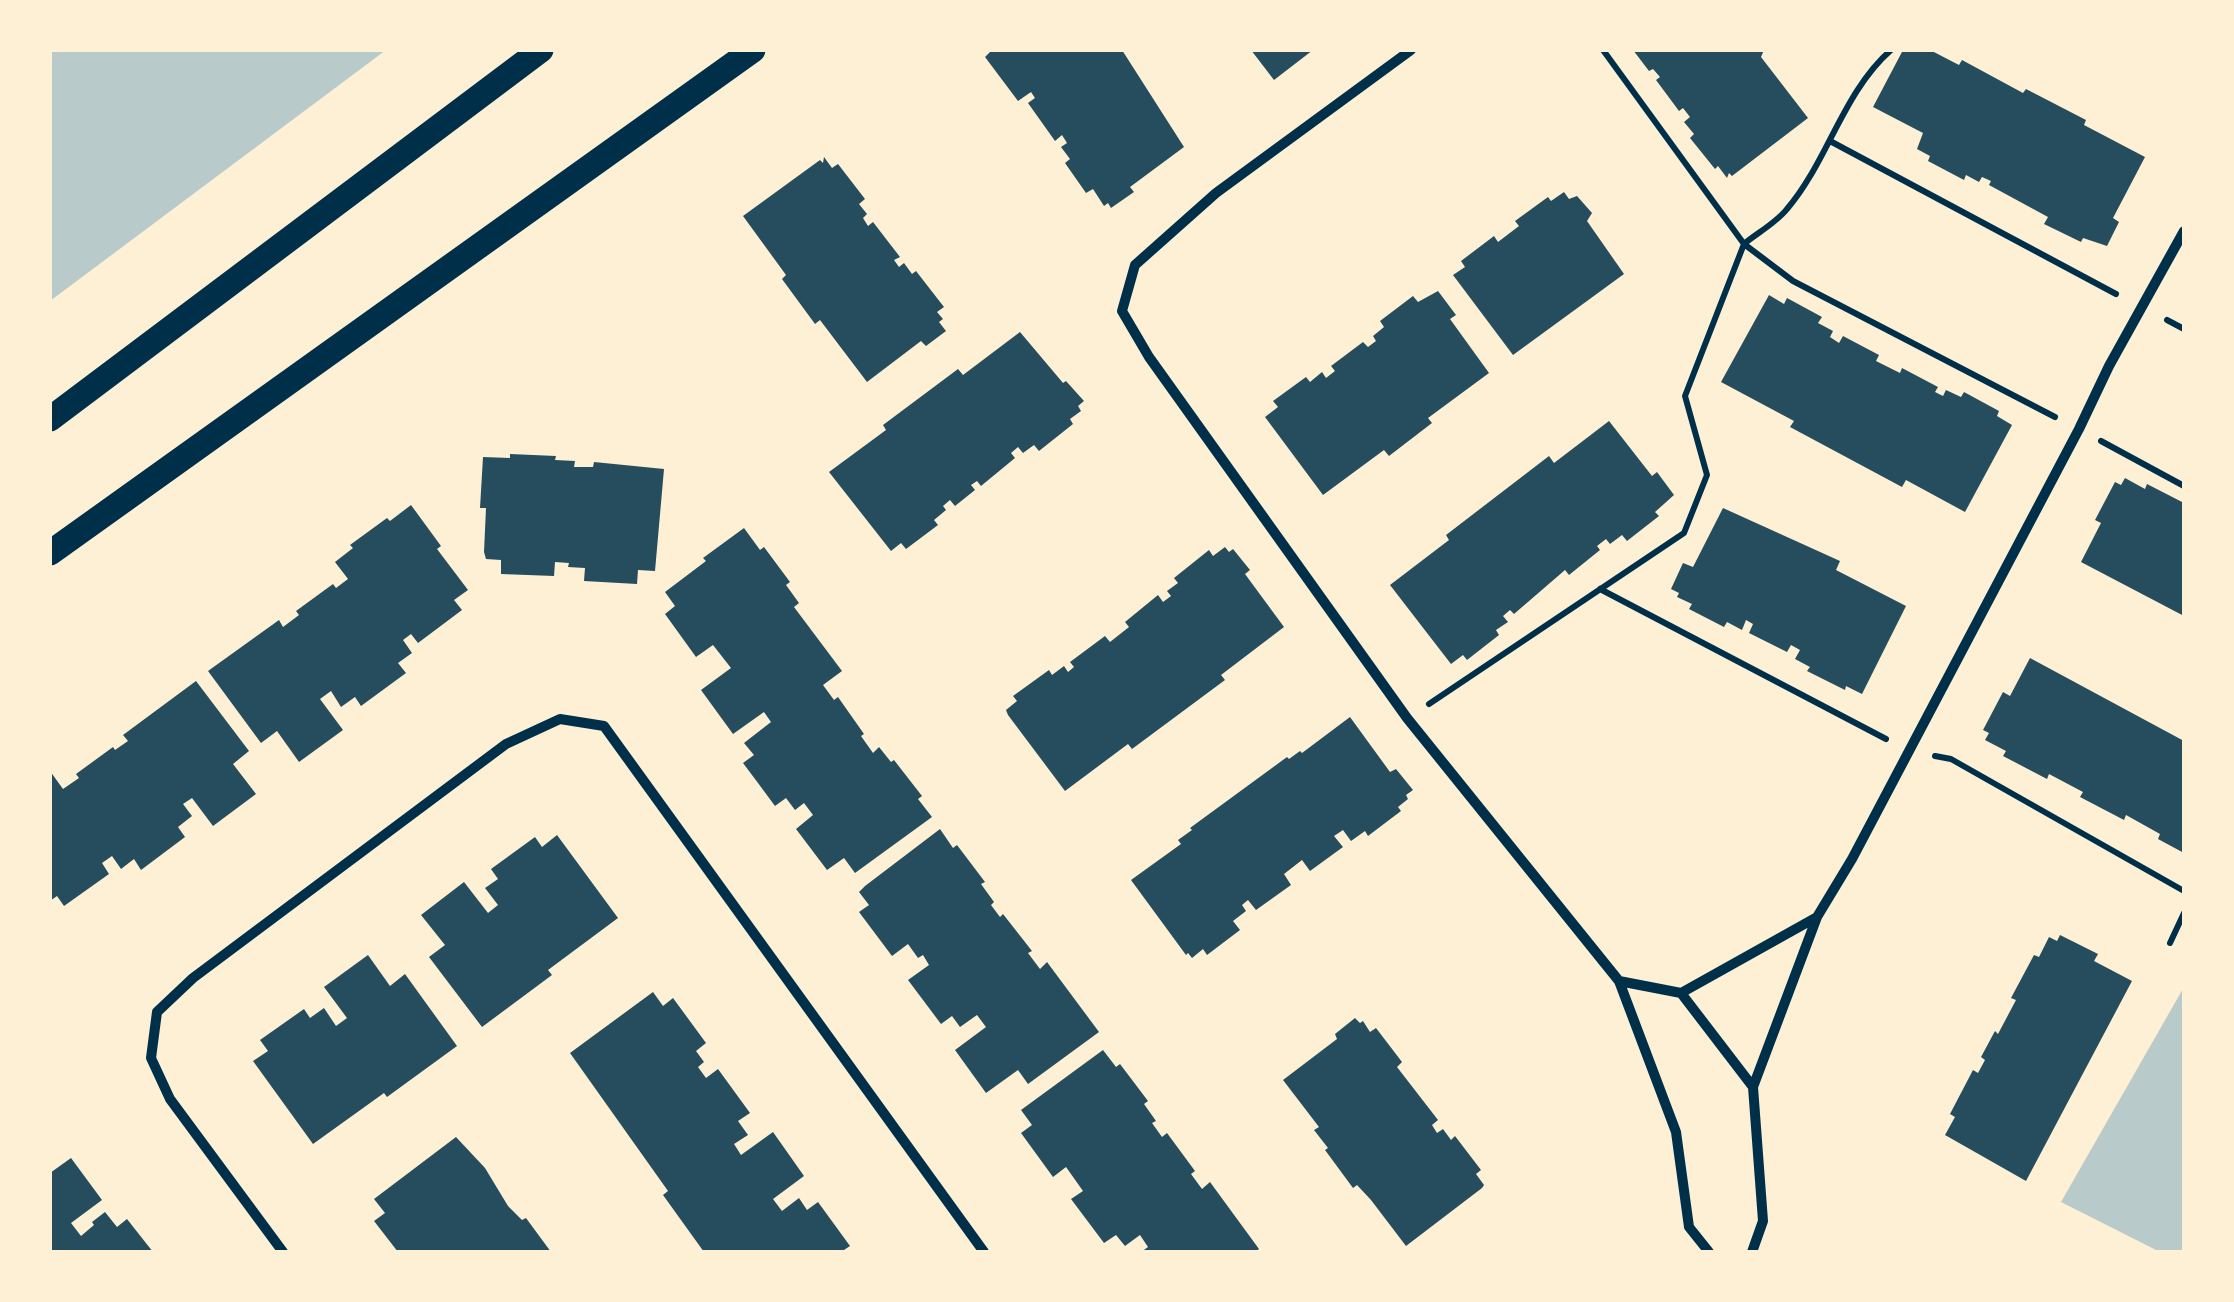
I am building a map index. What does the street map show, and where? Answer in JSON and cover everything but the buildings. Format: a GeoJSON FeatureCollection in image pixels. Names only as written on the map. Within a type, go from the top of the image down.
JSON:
{"type":"FeatureCollection","features":[{"type":"Feature","properties":{"kind":"main road"},"geometry":{"type":"LineString","coordinates":[[50,419],[541,50]]}},
{"type":"Feature","properties":{"kind":"main road"},"geometry":{"type":"LineString","coordinates":[[50,553],[753,50]]}},
{"type":"Feature","properties":{"kind":"street"},"geometry":{"type":"LineString","coordinates":[[1410,50],[1216,193],[1135,265],[1122,311],[1150,357],[1407,718],[1619,981],[1676,1132],[1690,1227],[1709,1252]]}},
{"type":"Feature","properties":{"kind":"street"},"geometry":{"type":"LineString","coordinates":[[1752,1252],[1764,1221],[1753,1086],[1817,918],[2184,231]]}},
{"type":"Feature","properties":{"kind":"street"},"geometry":{"type":"LineString","coordinates":[[283,1252],[170,1099],[151,1058],[157,1012],[193,978],[506,744],[560,719],[604,726],[984,1252]]}},
{"type":"Feature","properties":{"kind":"street"},"geometry":{"type":"LineString","coordinates":[[1619,981],[1680,993],[1817,918]]}},
{"type":"Feature","properties":{"kind":"street"},"geometry":{"type":"LineString","coordinates":[[1680,993],[1753,1086]]}},
{"type":"Feature","properties":{"kind":"path"},"geometry":{"type":"LineString","coordinates":[[1604,50],[1744,244],[1793,281],[2184,486]]}},
{"type":"Feature","properties":{"kind":"path"},"geometry":{"type":"LineString","coordinates":[[1407,718],[1684,532],[1707,475],[1685,396],[1744,244],[1786,210],[1830,141],[1868,69],[1891,50]]}},
{"type":"Feature","properties":{"kind":"path"},"geometry":{"type":"LineString","coordinates":[[1830,141],[2143,308]]}},
{"type":"Feature","properties":{"kind":"path"},"geometry":{"type":"LineString","coordinates":[[2170,943],[2184,913]]}},
{"type":"Feature","properties":{"kind":"shaded area"},"geometry":{"type":"Polygon","coordinates":[[[50,50],[386,50],[50,301],[50,50]]]}},
{"type":"Feature","properties":{"kind":"shaded area"},"geometry":{"type":"Polygon","coordinates":[[[2184,987],[2184,1252],[2160,1252],[2061,1202],[2184,987]]]}}]}
